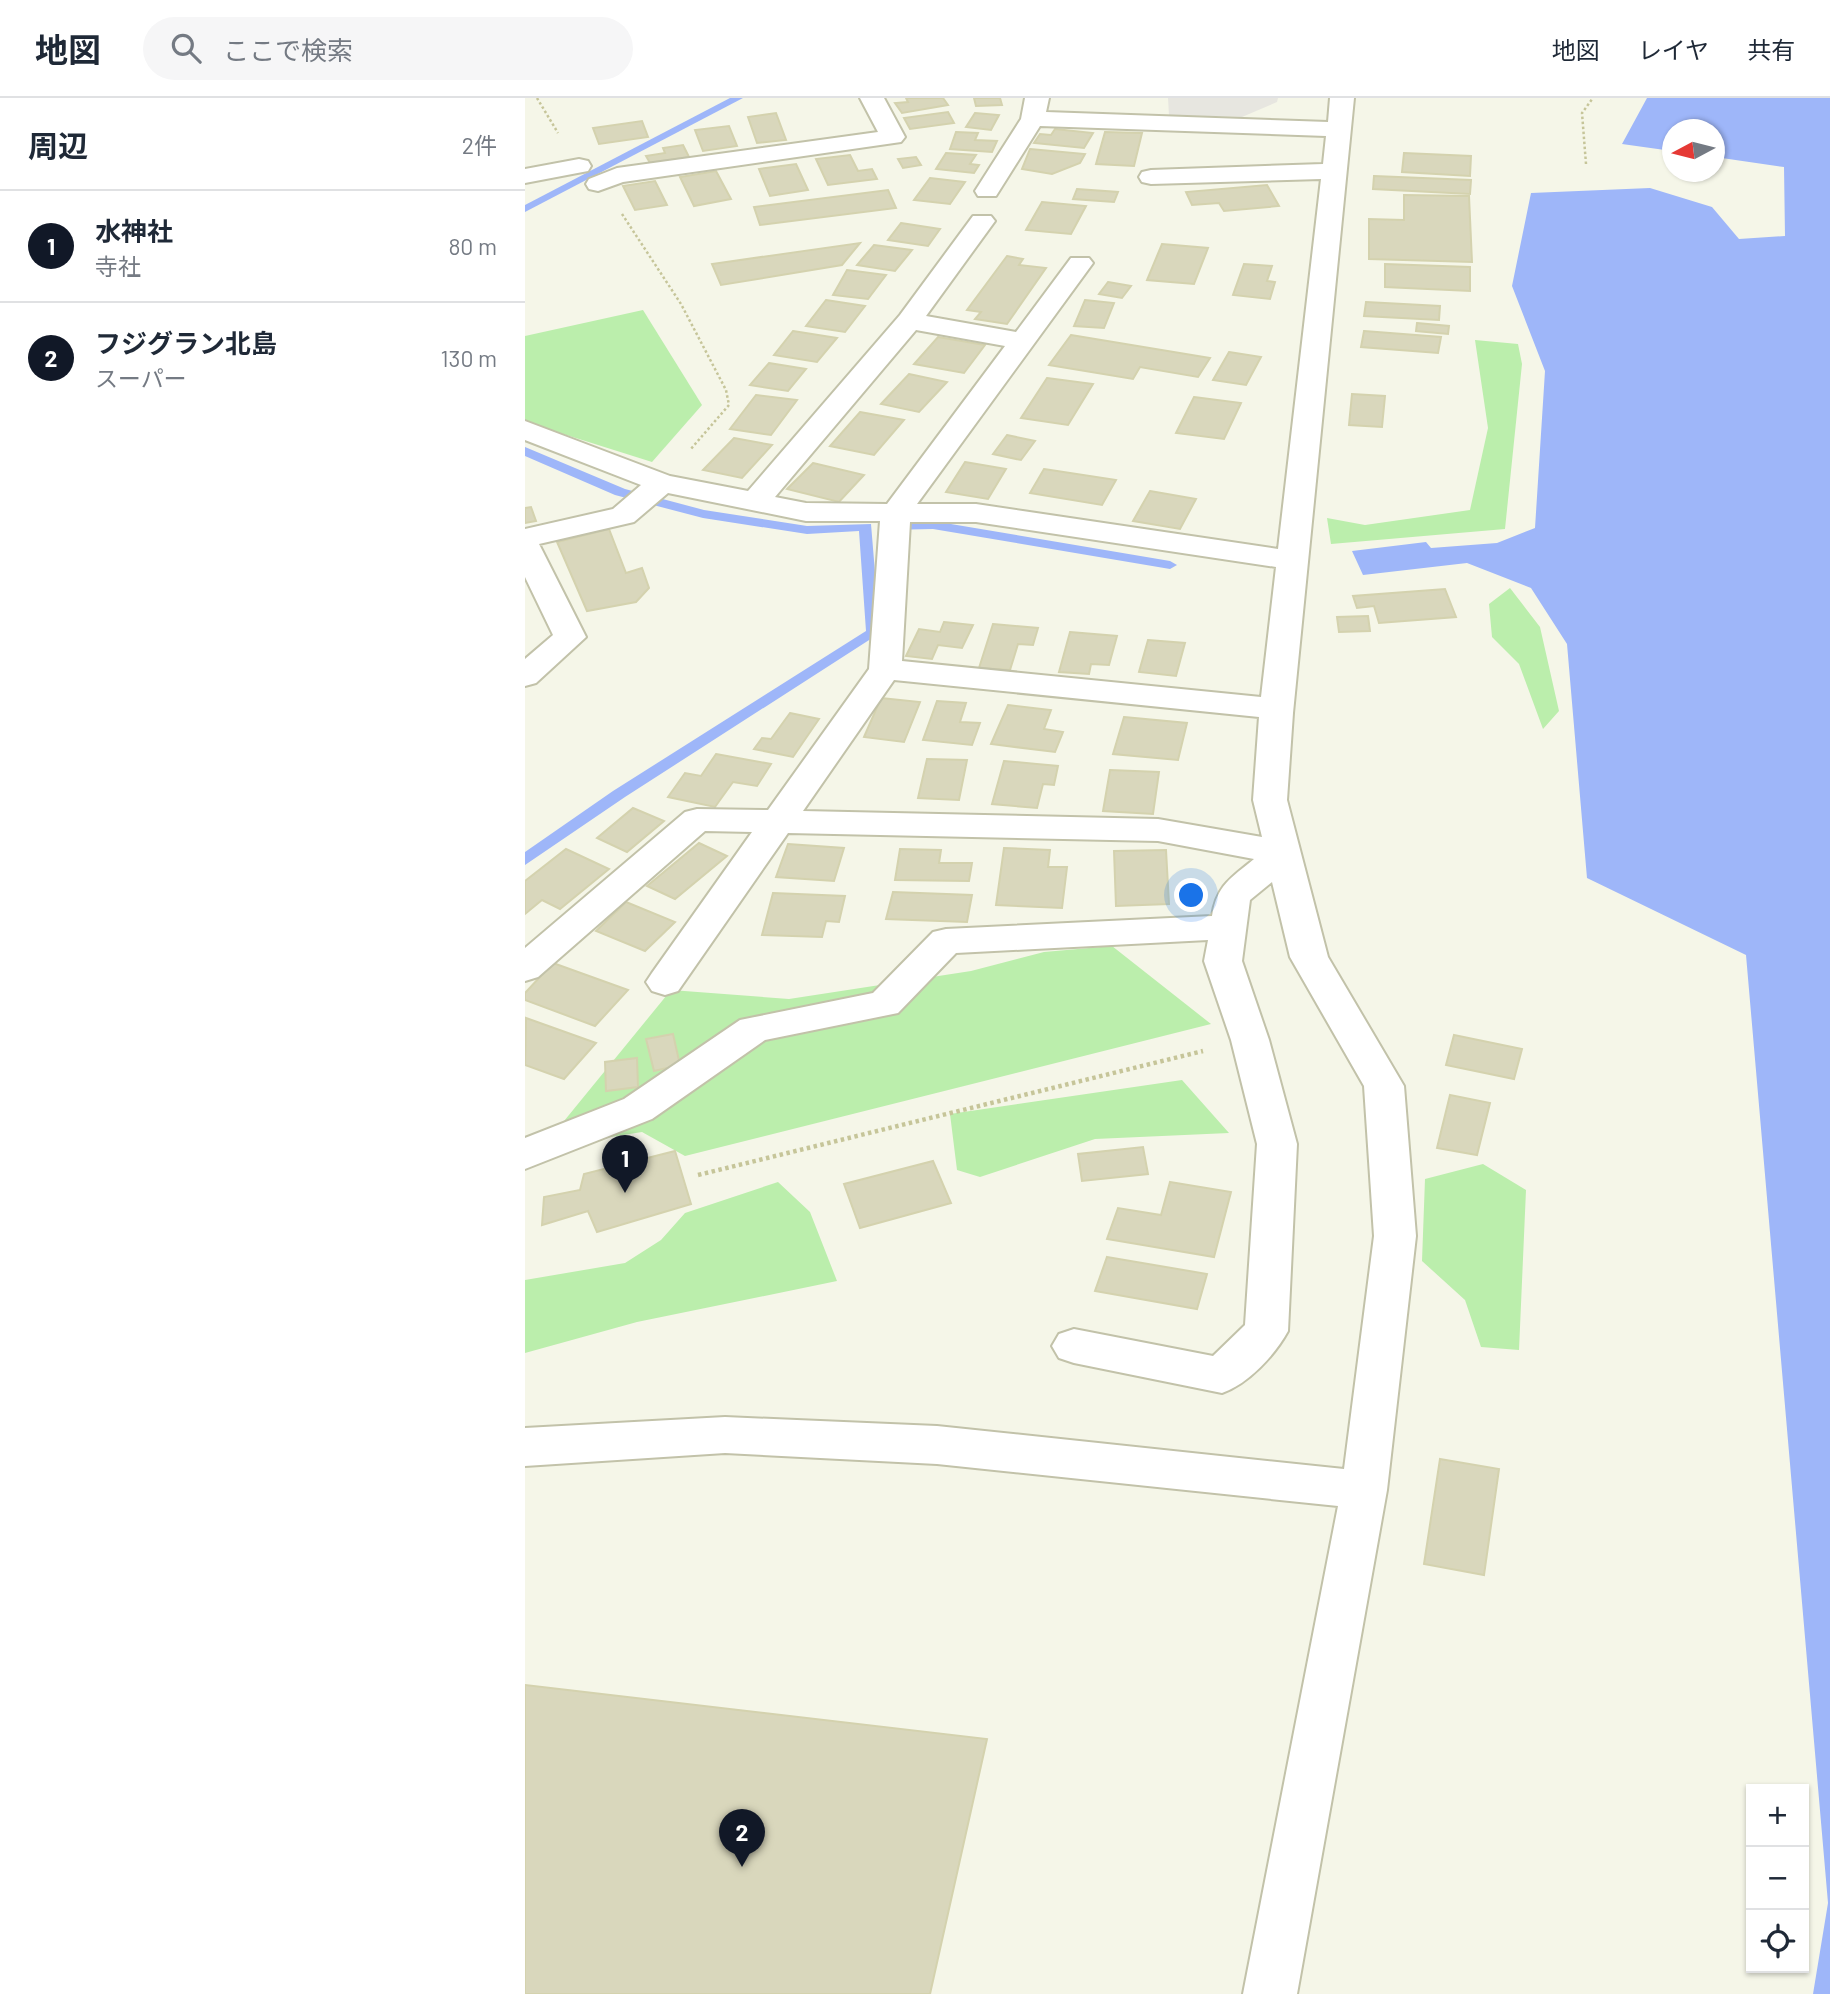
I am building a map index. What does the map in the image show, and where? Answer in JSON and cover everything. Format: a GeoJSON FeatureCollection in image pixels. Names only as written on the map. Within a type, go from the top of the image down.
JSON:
{"type":"FeatureCollection","features":[{"type":"Feature","properties":{"kind":"street"},"geometry":{"type":"LineString","coordinates":[[598,184],[617,175],[893,137],[872,98]]}},
{"type":"Feature","properties":{"kind":"street"},"geometry":{"type":"LineString","coordinates":[[987,191],[1035,108],[1341,113],[1277,709],[1270,800],[1309,957],[1384,1086],[1395,1236],[1364,1490],[1270,1994]]}},
{"type":"Feature","properties":{"kind":"street"},"geometry":{"type":"LineString","coordinates":[[525,176],[579,166]]}},
{"type":"Feature","properties":{"kind":"street"},"geometry":{"type":"LineString","coordinates":[[1151,177],[1335,171]]}},
{"type":"Feature","properties":{"kind":"street"},"geometry":{"type":"LineString","coordinates":[[756,501],[909,321],[982,221]]}},
{"type":"Feature","properties":{"kind":"street"},"geometry":{"type":"LineString","coordinates":[[665,982],[885,669],[896,512],[1080,263]]}},
{"type":"Feature","properties":{"kind":"street"},"geometry":{"type":"LineString","coordinates":[[909,321],[1023,341]]}},
{"type":"Feature","properties":{"kind":"street"},"geometry":{"type":"LineString","coordinates":[[525,430],[666,483],[806,512],[976,513],[1293,560]]}},
{"type":"Feature","properties":{"kind":"street"},"geometry":{"type":"LineString","coordinates":[[525,538],[623,516],[666,483]]}},
{"type":"Feature","properties":{"kind":"street"},"geometry":{"type":"LineString","coordinates":[[525,545],[570,637],[525,676]]}},
{"type":"Feature","properties":{"kind":"street"},"geometry":{"type":"LineString","coordinates":[[885,669],[1277,709]]}},
{"type":"Feature","properties":{"kind":"street"},"geometry":{"type":"LineString","coordinates":[[525,968],[697,820],[1158,830],[1284,853]]}},
{"type":"Feature","properties":{"kind":"street"},"geometry":{"type":"LineString","coordinates":[[1074,1346],[1222,1376],[1266,1331],[1277,1144],[1250,1040],[1223,961],[1233,896],[1284,853]]}},
{"type":"Feature","properties":{"kind":"street"},"geometry":{"type":"LineString","coordinates":[[525,1154],[638,1109],[754,1029],[885,1004],[946,941],[1229,927]]}},
{"type":"Feature","properties":{"kind":"street"},"geometry":{"type":"LineString","coordinates":[[525,1447],[725,1435],[937,1445],[1364,1490]]}},
{"type":"Feature","properties":{"kind":"path"},"geometry":{"type":"LineString","coordinates":[[537,98],[579,166]]}},
{"type":"Feature","properties":{"kind":"path"},"geometry":{"type":"LineString","coordinates":[[1586,164],[1583,113],[1593,98]]}},
{"type":"Feature","properties":{"kind":"path"},"geometry":{"type":"LineString","coordinates":[[598,184],[661,270],[689,314],[713,366],[726,382],[729,405],[670,472],[666,483]]}},
{"type":"Feature","properties":{"kind":"path"},"geometry":{"type":"LineString","coordinates":[[698,1175],[1250,1040]]}},
{"type":"Feature","properties":{"kind":"green space"},"geometry":{"type":"Polygon","coordinates":[[[643,310],[702,405],[652,462],[525,422],[525,336],[643,310]]]}},
{"type":"Feature","properties":{"kind":"green space"},"geometry":{"type":"Polygon","coordinates":[[[1475,340],[1518,344],[1522,364],[1505,529],[1331,544],[1327,518],[1365,525],[1470,510],[1488,428],[1475,340]]]}},
{"type":"Feature","properties":{"kind":"green space"},"geometry":{"type":"Polygon","coordinates":[[[1510,588],[1540,627],[1559,711],[1543,729],[1519,664],[1492,637],[1489,604],[1510,588]]]}},
{"type":"Feature","properties":{"kind":"green space"},"geometry":{"type":"Polygon","coordinates":[[[1112,946],[1211,1024],[685,1156],[642,1132],[542,1148],[671,990],[789,999],[971,971],[1044,952],[1112,946]]]}},
{"type":"Feature","properties":{"kind":"green space"},"geometry":{"type":"Polygon","coordinates":[[[1182,1080],[1229,1133],[1095,1139],[980,1177],[957,1170],[950,1114],[1182,1080]]]}},
{"type":"Feature","properties":{"kind":"green space"},"geometry":{"type":"Polygon","coordinates":[[[1483,1164],[1526,1190],[1519,1350],[1481,1347],[1465,1300],[1422,1261],[1425,1179],[1483,1164]]]}},
{"type":"Feature","properties":{"kind":"green space"},"geometry":{"type":"Polygon","coordinates":[[[778,1182],[810,1212],[837,1281],[637,1322],[525,1353],[525,1280],[625,1263],[661,1240],[685,1213],[778,1182]]]}},
{"type":"Feature","properties":{"kind":"shaded area"},"geometry":{"type":"Polygon","coordinates":[[[1168,98],[1278,98],[1277,102],[1242,117],[1169,115],[1168,98]]]}},
{"type":"Feature","properties":{"kind":"water"},"geometry":{"type":"Polygon","coordinates":[[[1647,98],[1830,98],[1830,1994],[1813,1994],[1828,1903],[1746,955],[1587,878],[1567,644],[1531,588],[1467,563],[1363,575],[1352,551],[1426,542],[1431,548],[1497,543],[1535,528],[1545,371],[1512,286],[1531,193],[1650,188],[1712,207],[1739,239],[1785,236],[1784,167],[1725,158],[1725,119],[1662,119],[1662,150],[1622,144],[1647,98]]]}},
{"type":"Feature","properties":{"kind":"building"},"geometry":{"type":"Polygon","coordinates":[[[906,98],[943,98],[948,105],[902,113],[895,103],[908,102],[906,98]]]}},
{"type":"Feature","properties":{"kind":"building"},"geometry":{"type":"Polygon","coordinates":[[[974,98],[1000,98],[1002,105],[976,106],[974,98]]]}},
{"type":"Feature","properties":{"kind":"building"},"geometry":{"type":"Polygon","coordinates":[[[948,112],[954,123],[910,129],[904,118],[948,112]]]}},
{"type":"Feature","properties":{"kind":"building"},"geometry":{"type":"Polygon","coordinates":[[[776,113],[786,140],[757,143],[748,117],[776,113]]]}},
{"type":"Feature","properties":{"kind":"building"},"geometry":{"type":"Polygon","coordinates":[[[975,113],[999,115],[991,130],[966,127],[975,113]]]}},
{"type":"Feature","properties":{"kind":"building"},"geometry":{"type":"Polygon","coordinates":[[[642,121],[648,137],[599,144],[593,128],[642,121]]]}},
{"type":"Feature","properties":{"kind":"building"},"geometry":{"type":"Polygon","coordinates":[[[729,126],[737,146],[703,151],[695,130],[729,126]]]}},
{"type":"Feature","properties":{"kind":"building"},"geometry":{"type":"Polygon","coordinates":[[[1055,129],[1093,133],[1084,148],[1034,143],[1040,134],[1051,135],[1055,129]]]}},
{"type":"Feature","properties":{"kind":"building"},"geometry":{"type":"Polygon","coordinates":[[[956,132],[978,133],[975,140],[997,141],[992,152],[950,149],[956,132]]]}},
{"type":"Feature","properties":{"kind":"building"},"geometry":{"type":"Polygon","coordinates":[[[1105,132],[1142,133],[1134,166],[1096,164],[1105,132]]]}},
{"type":"Feature","properties":{"kind":"building"},"geometry":{"type":"Polygon","coordinates":[[[683,145],[689,157],[650,163],[646,156],[665,153],[663,148],[683,145]]]}},
{"type":"Feature","properties":{"kind":"building"},"geometry":{"type":"Polygon","coordinates":[[[1030,149],[1085,154],[1080,163],[1052,174],[1022,169],[1030,149]]]}},
{"type":"Feature","properties":{"kind":"building"},"geometry":{"type":"Polygon","coordinates":[[[946,153],[976,155],[970,164],[979,165],[974,173],[936,169],[946,153]]]}},
{"type":"Feature","properties":{"kind":"building"},"geometry":{"type":"Polygon","coordinates":[[[1404,153],[1471,156],[1470,176],[1402,172],[1404,153]]]}},
{"type":"Feature","properties":{"kind":"building"},"geometry":{"type":"Polygon","coordinates":[[[850,155],[858,171],[872,169],[877,179],[828,185],[816,159],[850,155]]]}},
{"type":"Feature","properties":{"kind":"building"},"geometry":{"type":"Polygon","coordinates":[[[916,157],[921,165],[903,168],[898,159],[916,157]]]}},
{"type":"Feature","properties":{"kind":"building"},"geometry":{"type":"Polygon","coordinates":[[[796,164],[808,190],[770,196],[759,169],[796,164]]]}},
{"type":"Feature","properties":{"kind":"building"},"geometry":{"type":"Polygon","coordinates":[[[716,171],[731,199],[694,206],[680,177],[716,171]]]}},
{"type":"Feature","properties":{"kind":"building"},"geometry":{"type":"Polygon","coordinates":[[[1374,176],[1471,180],[1470,194],[1373,189],[1374,176]]]}},
{"type":"Feature","properties":{"kind":"building"},"geometry":{"type":"Polygon","coordinates":[[[930,178],[965,182],[950,204],[914,200],[930,178]]]}},
{"type":"Feature","properties":{"kind":"building"},"geometry":{"type":"Polygon","coordinates":[[[655,181],[667,205],[635,210],[623,186],[655,181]]]}},
{"type":"Feature","properties":{"kind":"building"},"geometry":{"type":"Polygon","coordinates":[[[1267,185],[1279,206],[1224,211],[1219,203],[1192,205],[1186,192],[1267,185]]]}},
{"type":"Feature","properties":{"kind":"building"},"geometry":{"type":"Polygon","coordinates":[[[1077,189],[1118,192],[1114,202],[1073,199],[1077,189]]]}},
{"type":"Feature","properties":{"kind":"building"},"geometry":{"type":"Polygon","coordinates":[[[888,190],[896,208],[760,225],[754,207],[888,190]]]}},
{"type":"Feature","properties":{"kind":"building"},"geometry":{"type":"Polygon","coordinates":[[[1404,195],[1469,196],[1472,262],[1369,259],[1369,219],[1404,220],[1404,195]]]}},
{"type":"Feature","properties":{"kind":"building"},"geometry":{"type":"Polygon","coordinates":[[[1042,202],[1086,206],[1071,234],[1026,230],[1042,202]]]}},
{"type":"Feature","properties":{"kind":"building"},"geometry":{"type":"Polygon","coordinates":[[[901,223],[940,229],[928,246],[888,240],[901,223]]]}},
{"type":"Feature","properties":{"kind":"building"},"geometry":{"type":"Polygon","coordinates":[[[860,243],[842,265],[721,285],[712,264],[860,243]]]}},
{"type":"Feature","properties":{"kind":"building"},"geometry":{"type":"Polygon","coordinates":[[[1162,244],[1208,248],[1194,284],[1147,280],[1162,244]]]}},
{"type":"Feature","properties":{"kind":"building"},"geometry":{"type":"Polygon","coordinates":[[[874,245],[912,250],[895,271],[857,265],[874,245]]]}},
{"type":"Feature","properties":{"kind":"building"},"geometry":{"type":"Polygon","coordinates":[[[1007,256],[1023,259],[1019,265],[1046,268],[1007,324],[975,319],[981,312],[967,310],[1007,256]]]}},
{"type":"Feature","properties":{"kind":"building"},"geometry":{"type":"Polygon","coordinates":[[[1244,264],[1272,266],[1267,281],[1275,282],[1270,299],[1233,295],[1244,264]]]}},
{"type":"Feature","properties":{"kind":"building"},"geometry":{"type":"Polygon","coordinates":[[[1385,264],[1470,267],[1470,291],[1385,287],[1385,264]]]}},
{"type":"Feature","properties":{"kind":"building"},"geometry":{"type":"Polygon","coordinates":[[[847,270],[886,275],[868,299],[833,295],[847,270]]]}},
{"type":"Feature","properties":{"kind":"building"},"geometry":{"type":"Polygon","coordinates":[[[1108,282],[1131,286],[1122,298],[1099,294],[1108,282]]]}},
{"type":"Feature","properties":{"kind":"building"},"geometry":{"type":"Polygon","coordinates":[[[826,300],[865,306],[845,332],[806,326],[826,300]]]}},
{"type":"Feature","properties":{"kind":"building"},"geometry":{"type":"Polygon","coordinates":[[[1085,300],[1114,303],[1104,328],[1074,326],[1085,300]]]}},
{"type":"Feature","properties":{"kind":"building"},"geometry":{"type":"Polygon","coordinates":[[[1366,302],[1440,306],[1439,320],[1364,316],[1366,302]]]}},
{"type":"Feature","properties":{"kind":"building"},"geometry":{"type":"Polygon","coordinates":[[[1417,323],[1449,326],[1448,334],[1416,331],[1417,323]]]}},
{"type":"Feature","properties":{"kind":"building"},"geometry":{"type":"Polygon","coordinates":[[[793,331],[837,338],[817,362],[774,355],[793,331]]]}},
{"type":"Feature","properties":{"kind":"building"},"geometry":{"type":"Polygon","coordinates":[[[1364,331],[1441,337],[1438,353],[1361,347],[1364,331]]]}},
{"type":"Feature","properties":{"kind":"building"},"geometry":{"type":"Polygon","coordinates":[[[1071,335],[1210,358],[1198,377],[1140,367],[1133,379],[1049,365],[1071,335]]]}},
{"type":"Feature","properties":{"kind":"building"},"geometry":{"type":"Polygon","coordinates":[[[938,337],[985,345],[964,373],[914,364],[938,337]]]}},
{"type":"Feature","properties":{"kind":"building"},"geometry":{"type":"Polygon","coordinates":[[[1229,352],[1261,357],[1246,385],[1213,380],[1229,352]]]}},
{"type":"Feature","properties":{"kind":"building"},"geometry":{"type":"Polygon","coordinates":[[[769,363],[806,369],[788,391],[750,385],[769,363]]]}},
{"type":"Feature","properties":{"kind":"building"},"geometry":{"type":"Polygon","coordinates":[[[909,374],[947,382],[919,412],[881,404],[909,374]]]}},
{"type":"Feature","properties":{"kind":"building"},"geometry":{"type":"Polygon","coordinates":[[[1047,378],[1093,384],[1068,425],[1021,418],[1047,378]]]}},
{"type":"Feature","properties":{"kind":"building"},"geometry":{"type":"Polygon","coordinates":[[[1352,394],[1385,396],[1382,427],[1349,425],[1352,394]]]}},
{"type":"Feature","properties":{"kind":"building"},"geometry":{"type":"Polygon","coordinates":[[[756,395],[797,400],[771,435],[730,429],[756,395]]]}},
{"type":"Feature","properties":{"kind":"building"},"geometry":{"type":"Polygon","coordinates":[[[1194,397],[1241,403],[1224,439],[1176,433],[1194,397]]]}},
{"type":"Feature","properties":{"kind":"building"},"geometry":{"type":"Polygon","coordinates":[[[860,412],[904,420],[874,455],[830,446],[860,412]]]}},
{"type":"Feature","properties":{"kind":"building"},"geometry":{"type":"Polygon","coordinates":[[[1007,435],[1035,441],[1021,460],[993,454],[1007,435]]]}},
{"type":"Feature","properties":{"kind":"building"},"geometry":{"type":"Polygon","coordinates":[[[734,438],[772,445],[742,478],[703,470],[734,438]]]}},
{"type":"Feature","properties":{"kind":"building"},"geometry":{"type":"Polygon","coordinates":[[[965,462],[1006,469],[988,499],[946,492],[965,462]]]}},
{"type":"Feature","properties":{"kind":"building"},"geometry":{"type":"Polygon","coordinates":[[[813,463],[864,475],[839,502],[787,489],[813,463]]]}},
{"type":"Feature","properties":{"kind":"building"},"geometry":{"type":"Polygon","coordinates":[[[1044,469],[1116,480],[1102,505],[1030,493],[1044,469]]]}},
{"type":"Feature","properties":{"kind":"building"},"geometry":{"type":"Polygon","coordinates":[[[1150,491],[1196,499],[1180,529],[1133,521],[1150,491]]]}},
{"type":"Feature","properties":{"kind":"building"},"geometry":{"type":"Polygon","coordinates":[[[531,507],[536,521],[525,523],[525,508],[531,507]]]}},
{"type":"Feature","properties":{"kind":"building"},"geometry":{"type":"Polygon","coordinates":[[[609,529],[626,573],[642,568],[649,588],[636,602],[587,611],[557,542],[609,529]]]}},
{"type":"Feature","properties":{"kind":"building"},"geometry":{"type":"Polygon","coordinates":[[[1445,589],[1456,617],[1379,623],[1374,606],[1357,608],[1353,596],[1445,589]]]}},
{"type":"Feature","properties":{"kind":"building"},"geometry":{"type":"Polygon","coordinates":[[[1368,616],[1370,631],[1339,632],[1337,617],[1368,616]]]}},
{"type":"Feature","properties":{"kind":"building"},"geometry":{"type":"Polygon","coordinates":[[[944,622],[973,625],[962,648],[938,645],[932,659],[906,656],[919,629],[940,632],[944,622]]]}},
{"type":"Feature","properties":{"kind":"building"},"geometry":{"type":"Polygon","coordinates":[[[993,624],[1038,628],[1033,645],[1018,644],[1010,670],[979,668],[993,624]]]}},
{"type":"Feature","properties":{"kind":"building"},"geometry":{"type":"Polygon","coordinates":[[[1070,632],[1117,636],[1109,665],[1091,664],[1089,674],[1059,672],[1070,632]]]}},
{"type":"Feature","properties":{"kind":"building"},"geometry":{"type":"Polygon","coordinates":[[[1148,640],[1185,643],[1176,676],[1139,672],[1148,640]]]}},
{"type":"Feature","properties":{"kind":"building"},"geometry":{"type":"Polygon","coordinates":[[[881,698],[920,702],[904,742],[864,737],[881,698]]]}},
{"type":"Feature","properties":{"kind":"building"},"geometry":{"type":"Polygon","coordinates":[[[937,701],[966,703],[960,722],[980,723],[972,745],[923,740],[937,701]]]}},
{"type":"Feature","properties":{"kind":"building"},"geometry":{"type":"Polygon","coordinates":[[[1008,705],[1051,710],[1044,729],[1063,732],[1055,752],[991,744],[1008,705]]]}},
{"type":"Feature","properties":{"kind":"building"},"geometry":{"type":"Polygon","coordinates":[[[790,713],[819,719],[793,757],[754,749],[762,738],[771,739],[790,713]]]}},
{"type":"Feature","properties":{"kind":"building"},"geometry":{"type":"Polygon","coordinates":[[[1124,717],[1187,723],[1178,760],[1113,754],[1124,717]]]}},
{"type":"Feature","properties":{"kind":"building"},"geometry":{"type":"Polygon","coordinates":[[[716,754],[771,764],[757,786],[733,782],[715,807],[668,797],[685,773],[701,776],[716,754]]]}},
{"type":"Feature","properties":{"kind":"building"},"geometry":{"type":"Polygon","coordinates":[[[927,759],[967,760],[959,800],[918,798],[927,759]]]}},
{"type":"Feature","properties":{"kind":"building"},"geometry":{"type":"Polygon","coordinates":[[[1004,761],[1058,766],[1054,785],[1043,784],[1037,808],[992,804],[1004,761]]]}},
{"type":"Feature","properties":{"kind":"building"},"geometry":{"type":"Polygon","coordinates":[[[1110,770],[1159,772],[1153,814],[1103,811],[1110,770]]]}},
{"type":"Feature","properties":{"kind":"building"},"geometry":{"type":"Polygon","coordinates":[[[633,808],[664,821],[627,852],[597,838],[633,808]]]}},
{"type":"Feature","properties":{"kind":"building"},"geometry":{"type":"Polygon","coordinates":[[[699,843],[727,856],[675,899],[647,886],[699,843]]]}},
{"type":"Feature","properties":{"kind":"building"},"geometry":{"type":"Polygon","coordinates":[[[788,844],[844,848],[834,881],[776,877],[788,844]]]}},
{"type":"Feature","properties":{"kind":"building"},"geometry":{"type":"Polygon","coordinates":[[[1004,848],[1050,850],[1048,867],[1067,867],[1062,908],[996,905],[1004,848]]]}},
{"type":"Feature","properties":{"kind":"building"},"geometry":{"type":"Polygon","coordinates":[[[566,849],[609,869],[560,909],[542,900],[525,914],[525,881],[566,849]]]}},
{"type":"Feature","properties":{"kind":"building"},"geometry":{"type":"Polygon","coordinates":[[[900,849],[941,850],[939,863],[972,863],[969,881],[895,880],[900,849]]]}},
{"type":"Feature","properties":{"kind":"building"},"geometry":{"type":"Polygon","coordinates":[[[1166,850],[1169,904],[1116,906],[1114,851],[1166,850]]]}},
{"type":"Feature","properties":{"kind":"building"},"geometry":{"type":"Polygon","coordinates":[[[893,892],[972,895],[967,922],[886,919],[893,892]]]}},
{"type":"Feature","properties":{"kind":"building"},"geometry":{"type":"Polygon","coordinates":[[[773,893],[845,896],[839,922],[826,921],[822,937],[762,935],[773,893]]]}},
{"type":"Feature","properties":{"kind":"building"},"geometry":{"type":"Polygon","coordinates":[[[626,902],[675,922],[645,951],[596,931],[626,902]]]}},
{"type":"Feature","properties":{"kind":"building"},"geometry":{"type":"Polygon","coordinates":[[[553,963],[628,990],[595,1026],[525,1000],[525,993],[553,963]]]}},
{"type":"Feature","properties":{"kind":"building"},"geometry":{"type":"Polygon","coordinates":[[[526,1018],[596,1043],[564,1079],[525,1065],[526,1018]]]}},
{"type":"Feature","properties":{"kind":"building"},"geometry":{"type":"Polygon","coordinates":[[[673,1034],[680,1065],[654,1071],[646,1039],[673,1034]]]}},
{"type":"Feature","properties":{"kind":"building"},"geometry":{"type":"Polygon","coordinates":[[[1454,1035],[1522,1049],[1514,1079],[1446,1065],[1454,1035]]]}},
{"type":"Feature","properties":{"kind":"building"},"geometry":{"type":"Polygon","coordinates":[[[637,1058],[638,1087],[606,1091],[605,1062],[637,1058]]]}},
{"type":"Feature","properties":{"kind":"building"},"geometry":{"type":"Polygon","coordinates":[[[1450,1095],[1490,1103],[1477,1155],[1437,1148],[1450,1095]]]}},
{"type":"Feature","properties":{"kind":"building"},"geometry":{"type":"Polygon","coordinates":[[[1143,1147],[1148,1174],[1082,1181],[1078,1154],[1143,1147]]]}},
{"type":"Feature","properties":{"kind":"building"},"geometry":{"type":"Polygon","coordinates":[[[675,1151],[691,1204],[597,1232],[588,1211],[542,1225],[544,1197],[580,1190],[584,1174],[675,1151]]]}},
{"type":"Feature","properties":{"kind":"building"},"geometry":{"type":"Polygon","coordinates":[[[933,1161],[951,1203],[860,1228],[844,1184],[933,1161]]]}},
{"type":"Feature","properties":{"kind":"building"},"geometry":{"type":"Polygon","coordinates":[[[1170,1182],[1231,1192],[1214,1257],[1107,1239],[1118,1208],[1161,1215],[1170,1182]]]}},
{"type":"Feature","properties":{"kind":"building"},"geometry":{"type":"Polygon","coordinates":[[[1107,1257],[1207,1274],[1197,1309],[1095,1291],[1107,1257]]]}},
{"type":"Feature","properties":{"kind":"building"},"geometry":{"type":"Polygon","coordinates":[[[1440,1459],[1499,1469],[1484,1575],[1424,1564],[1440,1459]]]}},
{"type":"Feature","properties":{"kind":"building"},"geometry":{"type":"Polygon","coordinates":[[[525,1685],[987,1739],[930,1994],[525,1994],[525,1685]]]}},
{"type":"Feature","properties":{"kind":"waterway"},"geometry":{"type":"LineString","coordinates":[[525,209],[738,98]]}},
{"type":"Feature","properties":{"kind":"waterway"},"geometry":{"type":"LineString","coordinates":[[525,451],[620,492],[703,514],[807,530],[866,527],[873,633],[619,794],[525,860]]}},
{"type":"Feature","properties":{"kind":"waterway"},"geometry":{"type":"LineString","coordinates":[[887,526],[933,525],[1170,565]]}},
{"type":"Feature","properties":{"kind":"place","name":"水神社"},"geometry":{"type":"Point","coordinates":[625,1193]}},
{"type":"Feature","properties":{"kind":"place","name":"フジグラン北島"},"geometry":{"type":"Point","coordinates":[742,1867]}}]}
